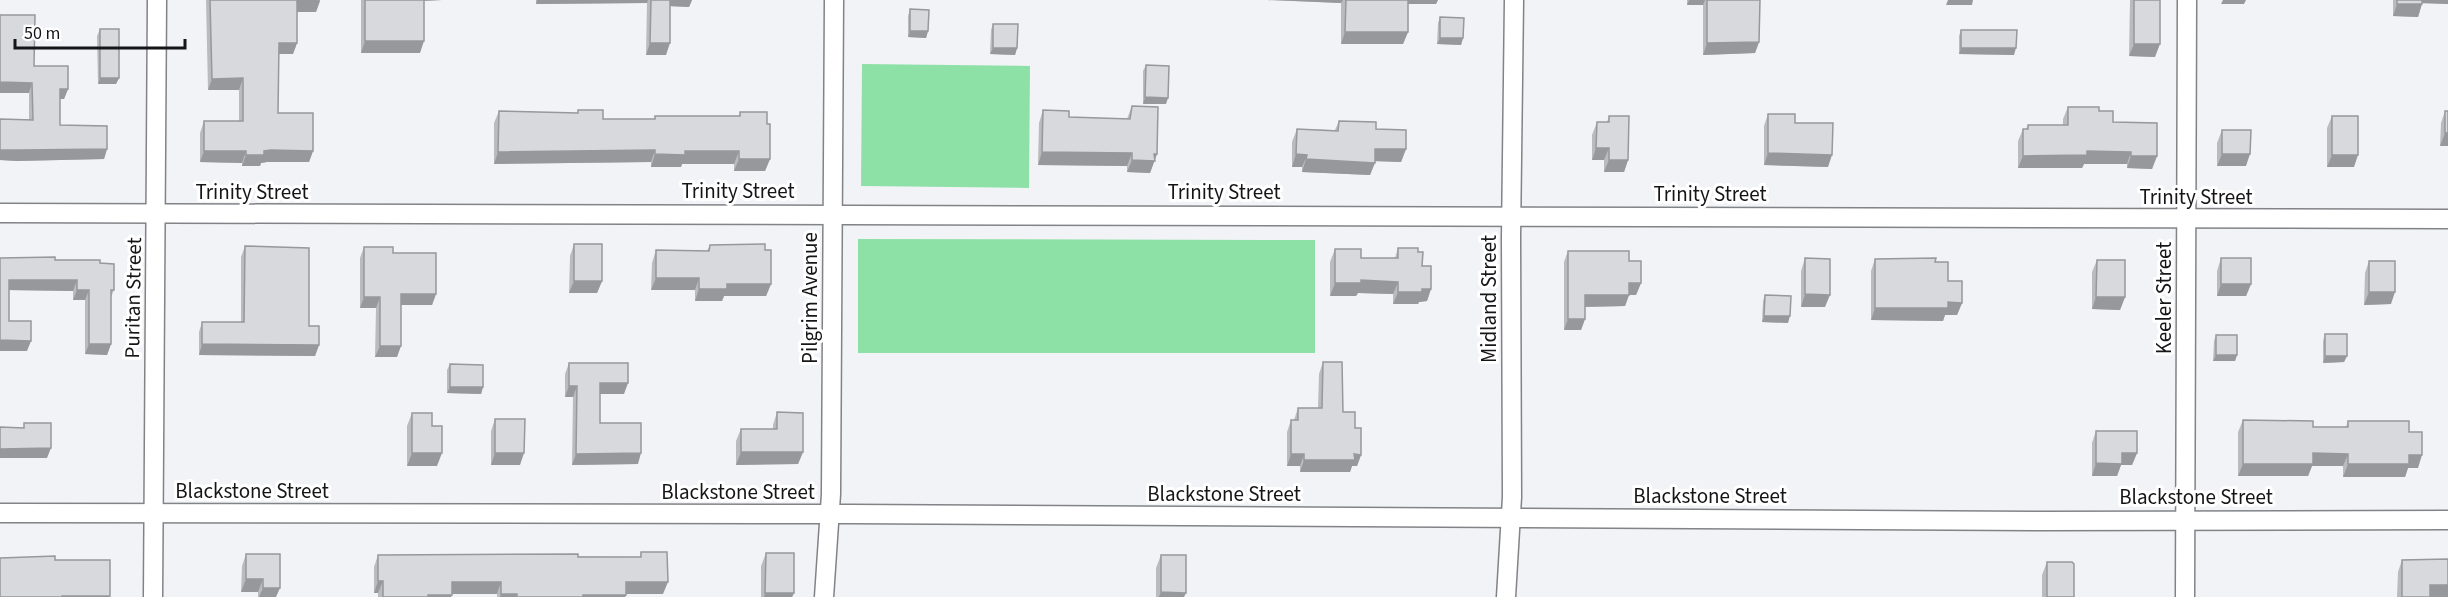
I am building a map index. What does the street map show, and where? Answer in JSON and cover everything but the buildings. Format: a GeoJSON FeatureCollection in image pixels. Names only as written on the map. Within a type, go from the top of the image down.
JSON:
{"type":"FeatureCollection","features":[{"type":"Feature","properties":{"kind":"street","name":"Puritan Street"},"geometry":{"type":"LineString","coordinates":[[153,597],[157,0]]}},
{"type":"Feature","properties":{"kind":"street","name":"Pilgrim Avenue"},"geometry":{"type":"LineString","coordinates":[[824,597],[829,514],[834,0]]}},
{"type":"Feature","properties":{"kind":"street","name":"Midland Street"},"geometry":{"type":"LineString","coordinates":[[1506,597],[1511,518],[1514,0]]}},
{"type":"Feature","properties":{"kind":"street","name":"Keeler Street"},"geometry":{"type":"LineString","coordinates":[[2185,597],[2187,0]]}},
{"type":"Feature","properties":{"kind":"street","name":"Trinity Street"},"geometry":{"type":"LineString","coordinates":[[0,213],[2448,219]]}},
{"type":"Feature","properties":{"kind":"street","name":"Blackstone Street"},"geometry":{"type":"LineString","coordinates":[[0,513],[829,514],[2029,521],[2448,520]]}},
{"type":"Feature","properties":{"kind":"green space"},"geometry":{"type":"Polygon","coordinates":[[[862,64],[1030,66],[1029,188],[861,186],[862,64]]]}},
{"type":"Feature","properties":{"kind":"green space"},"geometry":{"type":"Polygon","coordinates":[[[858,239],[1315,240],[1315,353],[858,353],[858,239]]]}}]}
